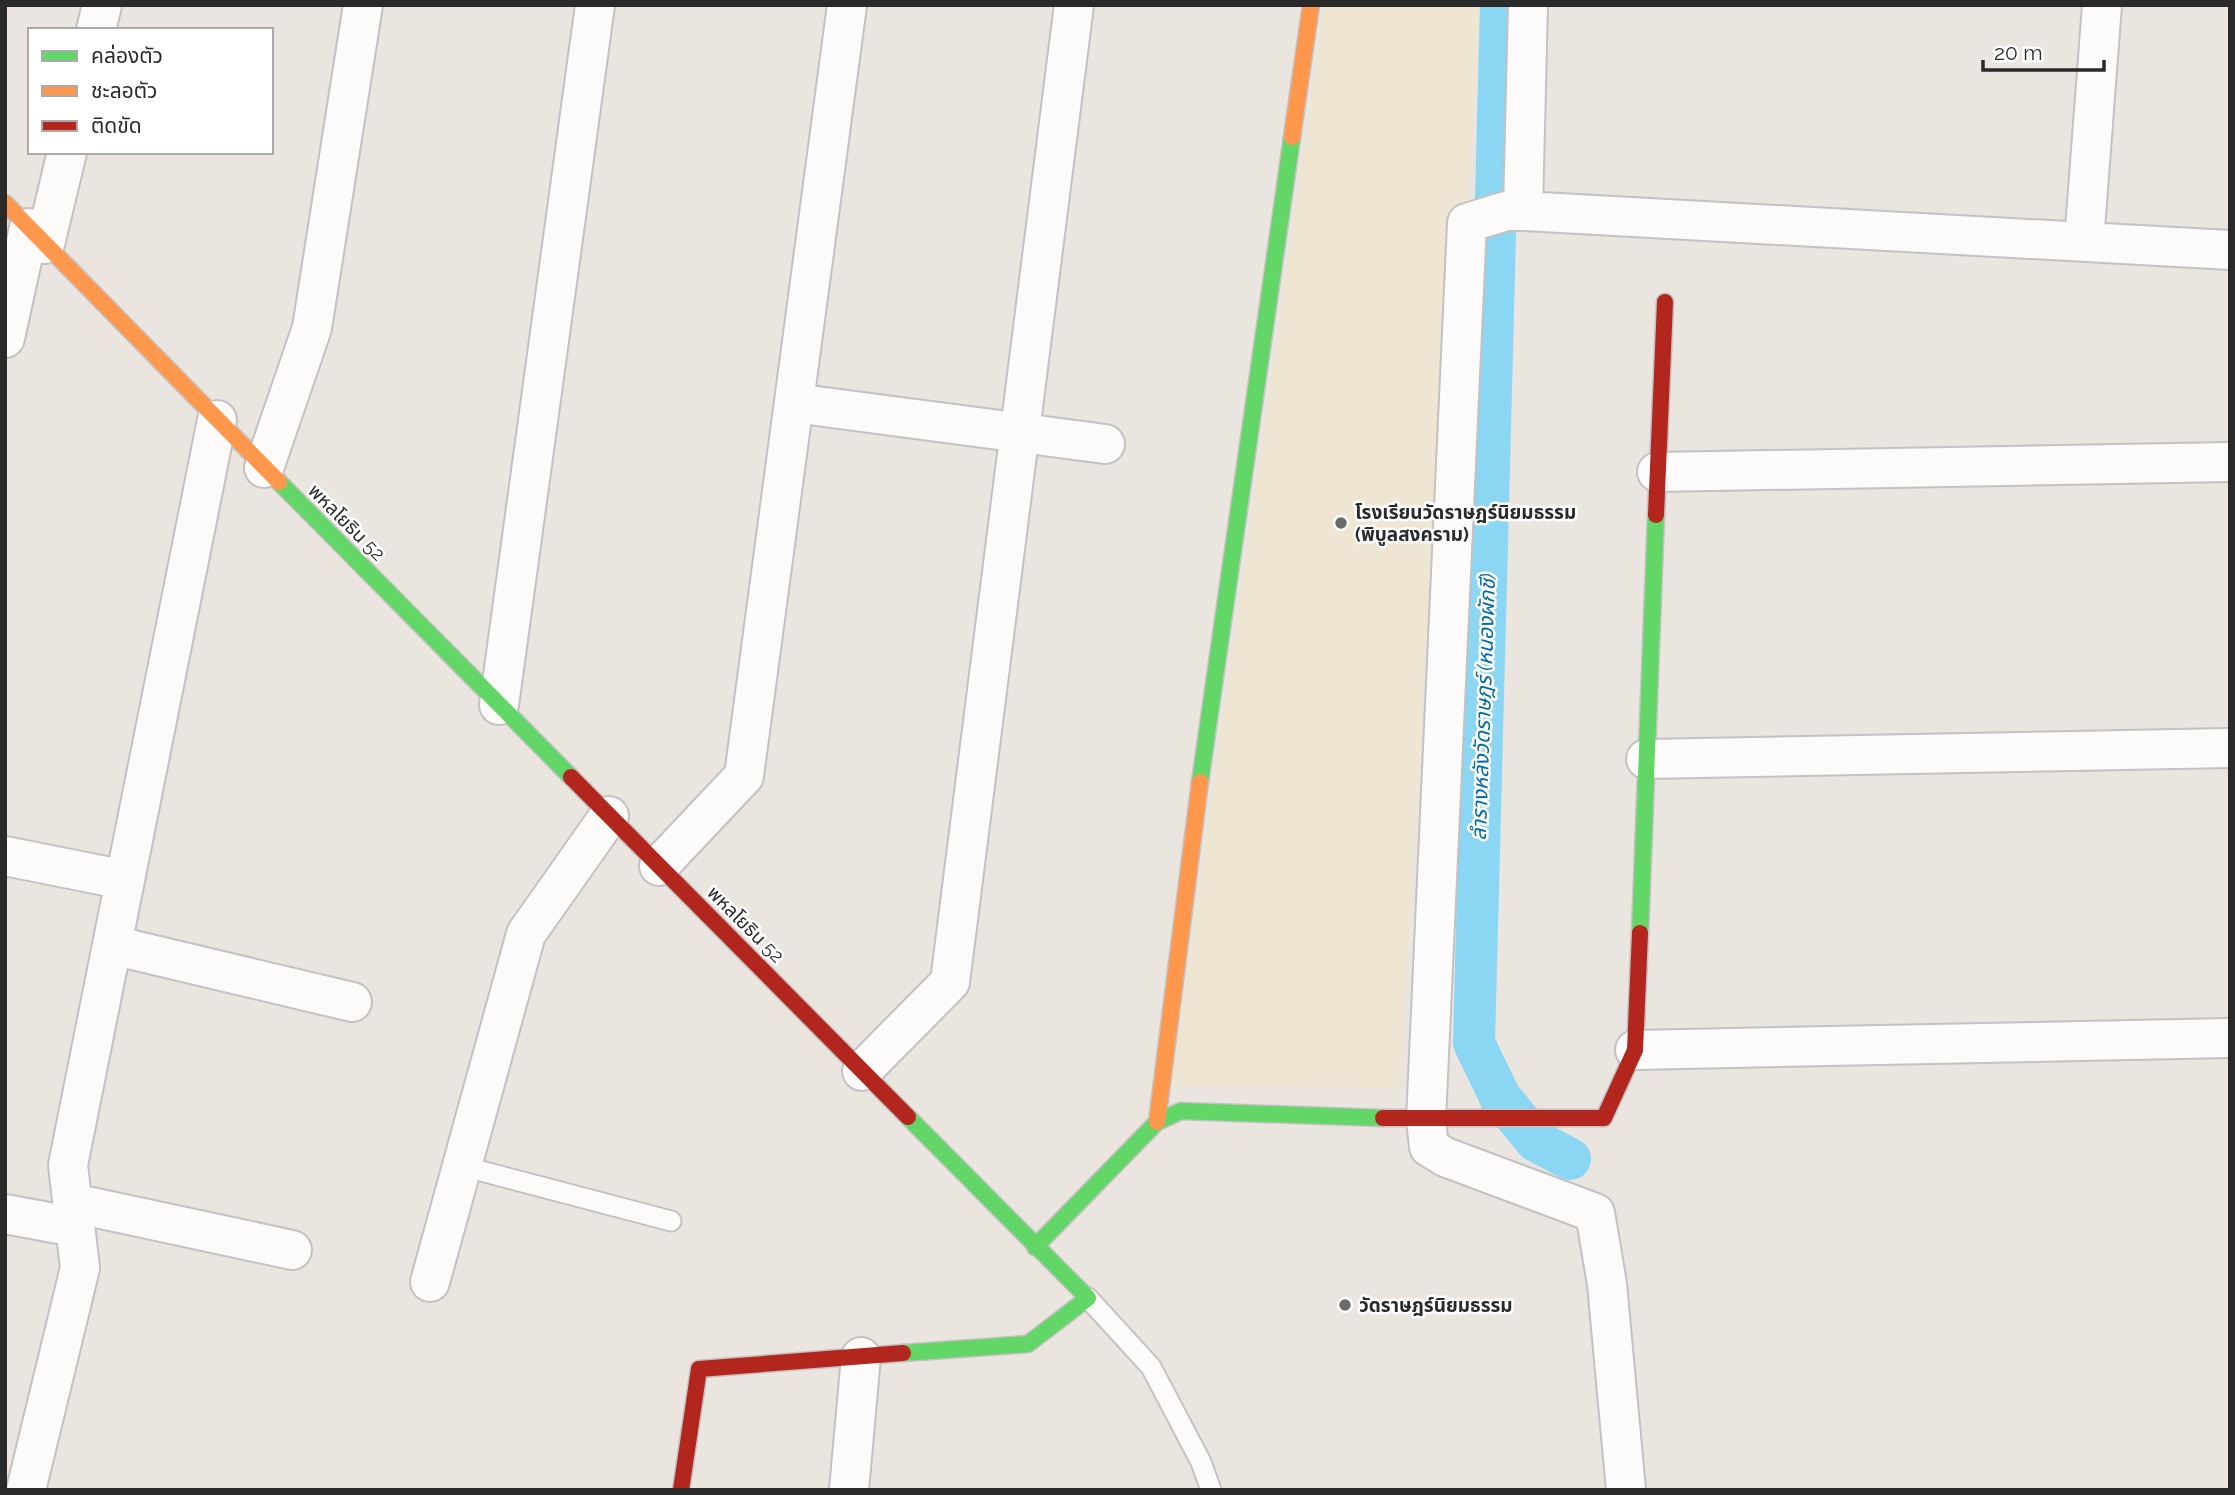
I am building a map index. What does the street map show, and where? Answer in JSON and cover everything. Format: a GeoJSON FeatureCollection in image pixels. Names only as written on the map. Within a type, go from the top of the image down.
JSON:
{"type":"FeatureCollection","features":[{"type":"Feature","properties":{"kind":"street"},"geometry":{"type":"LineString","coordinates":[[96,28],[102,5]]}},
{"type":"Feature","properties":{"kind":"street"},"geometry":{"type":"LineString","coordinates":[[264,468],[312,328],[363,5]]}},
{"type":"Feature","properties":{"kind":"street"},"geometry":{"type":"LineString","coordinates":[[499,705],[595,5]]}},
{"type":"Feature","properties":{"kind":"street"},"geometry":{"type":"LineString","coordinates":[[659,866],[744,776],[848,5]]}},
{"type":"Feature","properties":{"kind":"street"},"geometry":{"type":"LineString","coordinates":[[862,1071],[950,982],[1074,5]]}},
{"type":"Feature","properties":{"kind":"street"},"geometry":{"type":"LineString","coordinates":[[1157,1122],[1199,789],[1311,5]]}},
{"type":"Feature","properties":{"kind":"street"},"geometry":{"type":"LineString","coordinates":[[1514,211],[1528,5]]}},
{"type":"Feature","properties":{"kind":"street"},"geometry":{"type":"LineString","coordinates":[[2084,243],[2102,5]]}},
{"type":"Feature","properties":{"kind":"street"},"geometry":{"type":"LineString","coordinates":[[5,338],[26,225],[66,154]]}},
{"type":"Feature","properties":{"kind":"street"},"geometry":{"type":"LineString","coordinates":[[1626,1490],[1607,1284],[1595,1213],[1445,1157],[1429,1147],[1436,1120],[1467,223],[1514,211],[2230,250]]}},
{"type":"Feature","properties":{"kind":"street","name":"พหลโยธิน 52"},"geometry":{"type":"LineString","coordinates":[[26,225],[1087,1298]]}},
{"type":"Feature","properties":{"kind":"street"},"geometry":{"type":"LineString","coordinates":[[1035,1247],[1157,1122],[1181,1111],[1436,1120],[1604,1118],[1634,1050],[1664,302]]}},
{"type":"Feature","properties":{"kind":"street"},"geometry":{"type":"LineString","coordinates":[[794,403],[1105,444]]}},
{"type":"Feature","properties":{"kind":"street"},"geometry":{"type":"LineString","coordinates":[[26,1490],[80,1268],[68,1165],[216,420]]}},
{"type":"Feature","properties":{"kind":"street"},"geometry":{"type":"LineString","coordinates":[[1657,471],[2230,462]]}},
{"type":"Feature","properties":{"kind":"street"},"geometry":{"type":"LineString","coordinates":[[1646,759],[2230,748]]}},
{"type":"Feature","properties":{"kind":"street"},"geometry":{"type":"LineString","coordinates":[[430,1283],[526,934],[609,816]]}},
{"type":"Feature","properties":{"kind":"street"},"geometry":{"type":"LineString","coordinates":[[5,856],[125,880]]}},
{"type":"Feature","properties":{"kind":"street"},"geometry":{"type":"LineString","coordinates":[[112,945],[352,1002]]}},
{"type":"Feature","properties":{"kind":"street"},"geometry":{"type":"LineString","coordinates":[[1634,1050],[2230,1038]]}},
{"type":"Feature","properties":{"kind":"street"},"geometry":{"type":"LineString","coordinates":[[5,1214],[74,1215],[292,1250]]}},
{"type":"Feature","properties":{"kind":"street"},"geometry":{"type":"LineString","coordinates":[[681,1490],[699,1369],[1028,1344],[1087,1298]]}},
{"type":"Feature","properties":{"kind":"street"},"geometry":{"type":"LineString","coordinates":[[849,1490],[861,1357]]}},
{"type":"Feature","properties":{"kind":"lane"},"geometry":{"type":"LineString","coordinates":[[462,1166],[671,1221]]}},
{"type":"Feature","properties":{"kind":"lane"},"geometry":{"type":"LineString","coordinates":[[1087,1298],[1151,1367],[1201,1462],[1210,1490]]}},
{"type":"Feature","properties":{"kind":"shaded area","name":"โรงเรียนวัดราษฎร์นิยมธรรม (พิบูลสงคราม)"},"geometry":{"type":"Polygon","coordinates":[[[1324,5],[1482,5],[1467,204],[1447,210],[1431,549],[1400,1088],[1171,1086],[1324,5]]]}},
{"type":"Feature","properties":{"kind":"waterway","name":"ลำรางหลังวัดราษฎร์ (หนองผักชี)"},"geometry":{"type":"LineString","coordinates":[[1501,5],[1474,1043],[1500,1097],[1536,1141],[1570,1159]]}},
{"type":"Feature","properties":{"kind":"traffic: fast"},"geometry":{"type":"LineString","coordinates":[[1200,782],[1292,137]]}},
{"type":"Feature","properties":{"kind":"traffic: fast"},"geometry":{"type":"LineString","coordinates":[[279,482],[571,777]]}},
{"type":"Feature","properties":{"kind":"traffic: fast"},"geometry":{"type":"LineString","coordinates":[[1640,933],[1656,515]]}},
{"type":"Feature","properties":{"kind":"traffic: fast"},"geometry":{"type":"LineString","coordinates":[[1035,1247],[1157,1122],[1181,1111],[1383,1118]]}},
{"type":"Feature","properties":{"kind":"traffic: fast"},"geometry":{"type":"LineString","coordinates":[[903,1353],[1028,1344],[1088,1298],[908,1117]]}},
{"type":"Feature","properties":{"kind":"traffic: slow"},"geometry":{"type":"LineString","coordinates":[[1292,137],[1311,5]]}},
{"type":"Feature","properties":{"kind":"traffic: slow"},"geometry":{"type":"LineString","coordinates":[[5,203],[279,482]]}},
{"type":"Feature","properties":{"kind":"traffic: slow"},"geometry":{"type":"LineString","coordinates":[[1157,1122],[1200,782]]}},
{"type":"Feature","properties":{"kind":"traffic: jam"},"geometry":{"type":"LineString","coordinates":[[1656,515],[1665,302]]}},
{"type":"Feature","properties":{"kind":"traffic: jam"},"geometry":{"type":"LineString","coordinates":[[571,777],[908,1117]]}},
{"type":"Feature","properties":{"kind":"traffic: jam"},"geometry":{"type":"LineString","coordinates":[[1383,1118],[1604,1118],[1635,1050],[1640,933]]}},
{"type":"Feature","properties":{"kind":"traffic: jam"},"geometry":{"type":"LineString","coordinates":[[681,1490],[699,1369],[903,1353]]}},
{"type":"Feature","properties":{"kind":"place","name":"โรงเรียนวัดราษฎร์นิยมธรรม (พิบูลสงคราม)"},"geometry":{"type":"Point","coordinates":[1341,523]}},
{"type":"Feature","properties":{"kind":"place","name":"วัดราษฎร์นิยมธรรม"},"geometry":{"type":"Point","coordinates":[1345,1305]}}]}
